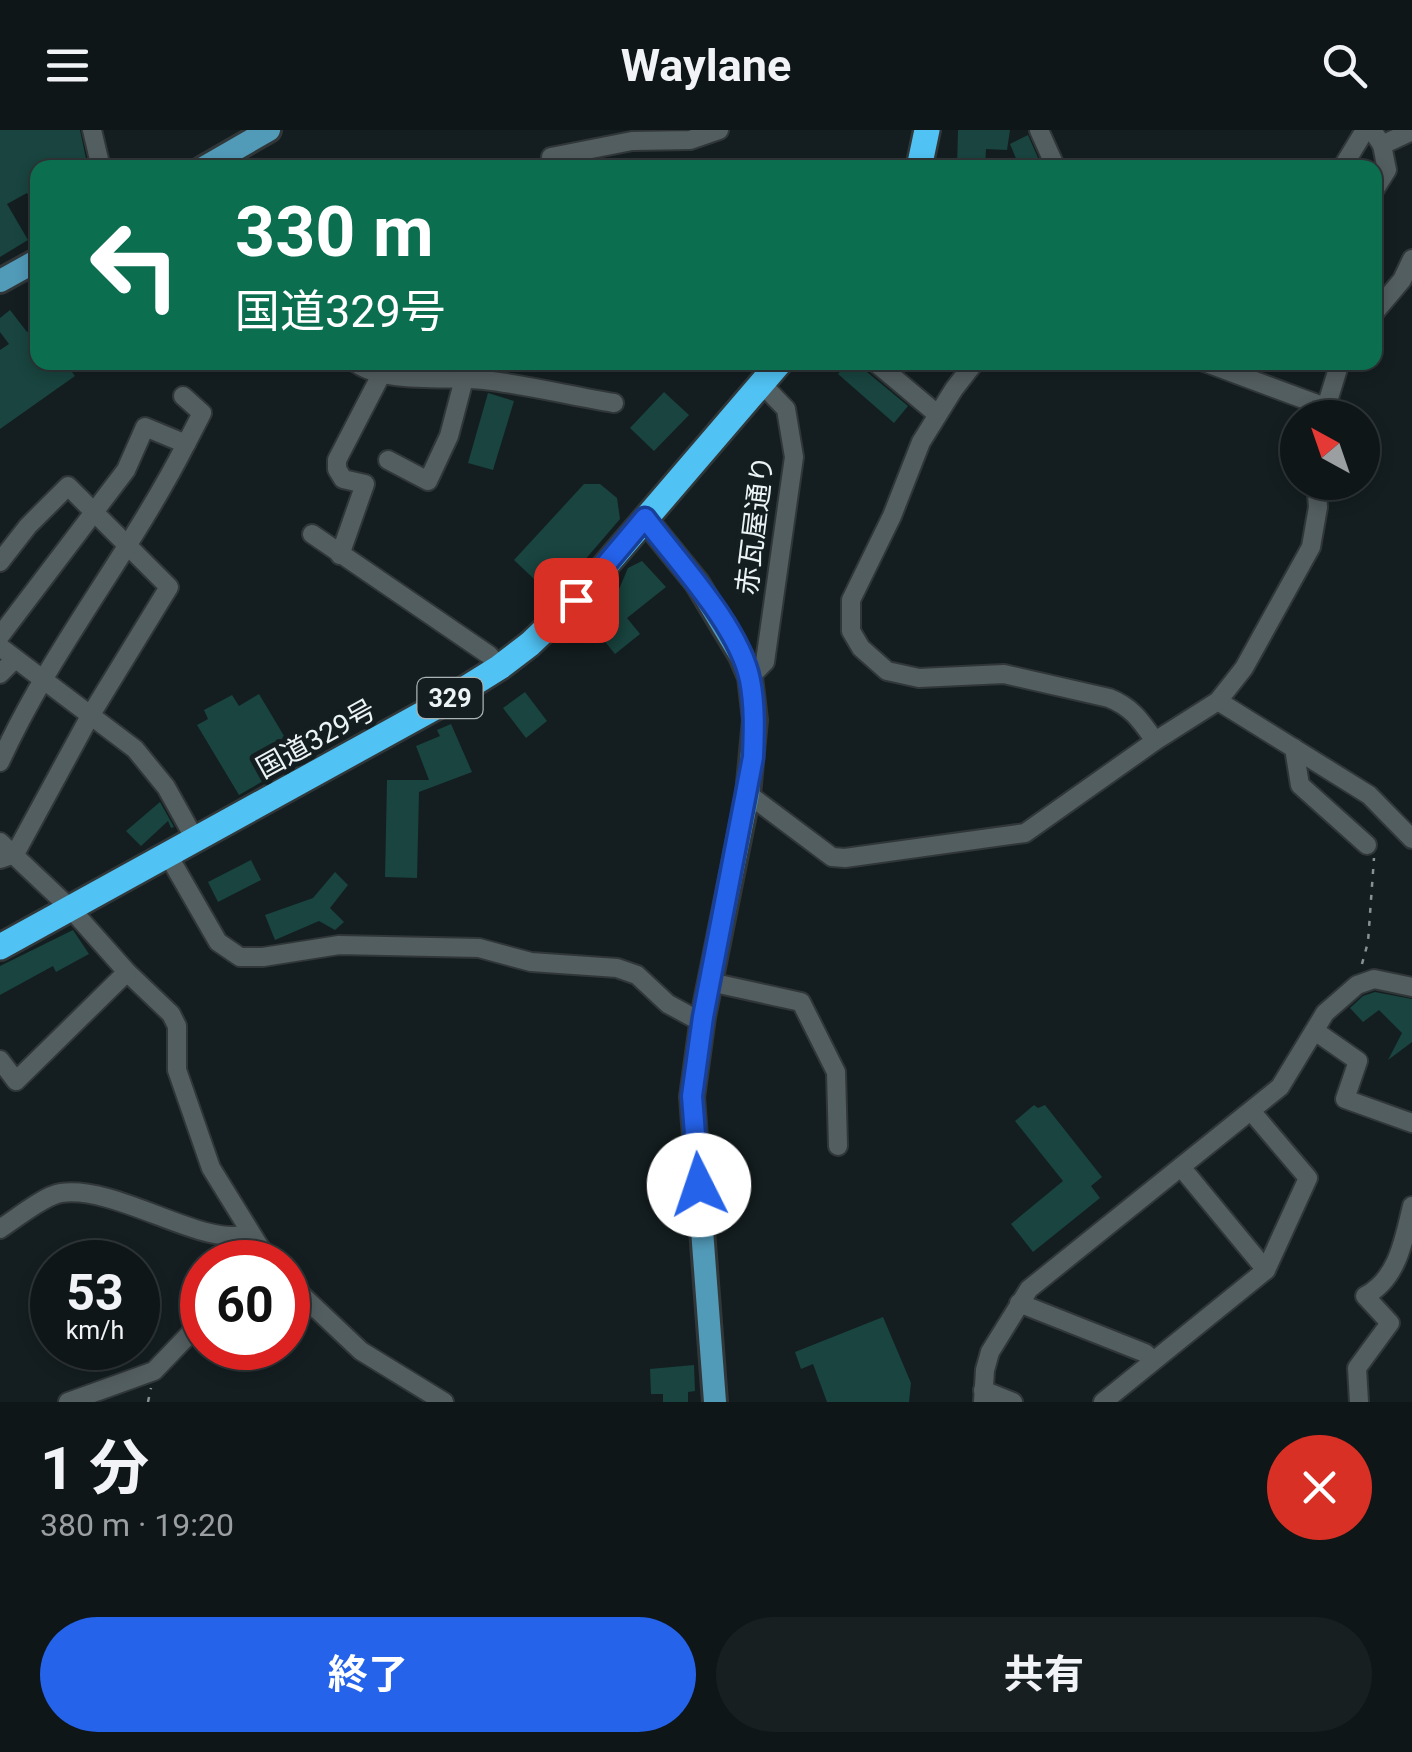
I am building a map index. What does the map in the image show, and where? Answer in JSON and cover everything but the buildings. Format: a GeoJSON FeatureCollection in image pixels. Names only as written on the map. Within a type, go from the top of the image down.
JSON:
{"type":"FeatureCollection","features":[{"type":"Feature","properties":{"kind":"highway"},"geometry":{"type":"LineString","coordinates":[[920,160],[927,130]]}},
{"type":"Feature","properties":{"kind":"highway","name":"国道329号"},"geometry":{"type":"LineString","coordinates":[[207,834],[500,667],[576,600],[773,370]]}},
{"type":"Feature","properties":{"kind":"highway","name":"329"},"geometry":{"type":"LineString","coordinates":[[0,946],[207,834]]}},
{"type":"Feature","properties":{"kind":"main road"},"geometry":{"type":"LineString","coordinates":[[217,160],[269,130]]}},
{"type":"Feature","properties":{"kind":"main road"},"geometry":{"type":"LineString","coordinates":[[0,281],[30,264]]}},
{"type":"Feature","properties":{"kind":"main road"},"geometry":{"type":"LineString","coordinates":[[645,518],[704,593],[741,656],[750,677],[755,720],[748,794],[703,1017],[692,1096],[715,1402]]}},
{"type":"Feature","properties":{"kind":"street"},"geometry":{"type":"LineString","coordinates":[[92,130],[99,160]]}},
{"type":"Feature","properties":{"kind":"street"},"geometry":{"type":"LineString","coordinates":[[550,157],[632,141],[690,140],[719,130]]}},
{"type":"Feature","properties":{"kind":"street"},"geometry":{"type":"LineString","coordinates":[[1040,130],[1053,160]]}},
{"type":"Feature","properties":{"kind":"street"},"geometry":{"type":"LineString","coordinates":[[1350,160],[1373,135],[1412,131]]}},
{"type":"Feature","properties":{"kind":"street"},"geometry":{"type":"LineString","coordinates":[[1373,135],[1386,170],[1382,177]]}},
{"type":"Feature","properties":{"kind":"street"},"geometry":{"type":"LineString","coordinates":[[1382,304],[1402,280],[1412,260]]}},
{"type":"Feature","properties":{"kind":"street"},"geometry":{"type":"LineString","coordinates":[[364,370],[476,374],[614,403]]}},
{"type":"Feature","properties":{"kind":"street"},"geometry":{"type":"LineString","coordinates":[[884,370],[938,414]]}},
{"type":"Feature","properties":{"kind":"street"},"geometry":{"type":"LineString","coordinates":[[970,370],[921,442],[892,516],[851,600],[851,630],[875,663],[898,674],[920,678],[1004,674],[1109,698],[1137,715],[1155,741]]}},
{"type":"Feature","properties":{"kind":"street"},"geometry":{"type":"LineString","coordinates":[[1328,400],[1337,370]]}},
{"type":"Feature","properties":{"kind":"street"},"geometry":{"type":"LineString","coordinates":[[1257,371],[1304,400]]}},
{"type":"Feature","properties":{"kind":"street"},"geometry":{"type":"LineString","coordinates":[[340,555],[365,484],[342,479],[338,460],[382,373]]}},
{"type":"Feature","properties":{"kind":"street"},"geometry":{"type":"LineString","coordinates":[[388,460],[428,481],[476,374]]}},
{"type":"Feature","properties":{"kind":"street","name":"赤瓦屋通り"},"geometry":{"type":"LineString","coordinates":[[750,677],[765,662],[794,457],[786,409],[762,384]]}},
{"type":"Feature","properties":{"kind":"street"},"geometry":{"type":"LineString","coordinates":[[0,762],[42,680],[163,489],[202,413],[183,396]]}},
{"type":"Feature","properties":{"kind":"street"},"geometry":{"type":"LineString","coordinates":[[0,636],[126,470],[145,428],[186,444]]}},
{"type":"Feature","properties":{"kind":"street"},"geometry":{"type":"LineString","coordinates":[[0,562],[28,526],[68,486],[169,587],[5,852],[71,909],[171,1014],[177,1026],[177,1070],[211,1168],[254,1240]]}},
{"type":"Feature","properties":{"kind":"street"},"geometry":{"type":"LineString","coordinates":[[748,794],[832,857],[1005,838],[1036,828],[1155,741],[1218,701],[1244,668],[1311,547],[1317,500]]}},
{"type":"Feature","properties":{"kind":"street"},"geometry":{"type":"LineString","coordinates":[[312,534],[500,667]]}},
{"type":"Feature","properties":{"kind":"street"},"geometry":{"type":"LineString","coordinates":[[0,674],[7,654],[135,749],[207,834]]}},
{"type":"Feature","properties":{"kind":"street"},"geometry":{"type":"LineString","coordinates":[[1218,701],[1369,795],[1412,839]]}},
{"type":"Feature","properties":{"kind":"street"},"geometry":{"type":"LineString","coordinates":[[1294,748],[1300,785],[1367,845]]}},
{"type":"Feature","properties":{"kind":"street"},"geometry":{"type":"LineString","coordinates":[[168,856],[218,942],[240,956],[263,957],[339,946],[479,948],[531,962],[617,968],[637,975],[668,1004],[692,1017],[703,1017]]}},
{"type":"Feature","properties":{"kind":"street"},"geometry":{"type":"LineString","coordinates":[[0,1060],[16,1081],[127,972]]}},
{"type":"Feature","properties":{"kind":"street"},"geometry":{"type":"LineString","coordinates":[[1013,1402],[983,1396],[990,1352],[1019,1303],[1045,1274],[1280,1087],[1325,1012],[1356,985],[1374,979],[1412,986]]}},
{"type":"Feature","properties":{"kind":"street"},"geometry":{"type":"LineString","coordinates":[[710,982],[801,1002],[836,1072],[838,1146]]}},
{"type":"Feature","properties":{"kind":"street"},"geometry":{"type":"LineString","coordinates":[[1315,1031],[1358,1061],[1344,1098],[1412,1123]]}},
{"type":"Feature","properties":{"kind":"street"},"geometry":{"type":"LineString","coordinates":[[1103,1402],[1266,1270],[1308,1178],[1252,1111]]}},
{"type":"Feature","properties":{"kind":"street"},"geometry":{"type":"LineString","coordinates":[[1182,1167],[1266,1270]]}},
{"type":"Feature","properties":{"kind":"street"},"geometry":{"type":"LineString","coordinates":[[0,1228],[57,1193],[72,1193],[102,1194],[228,1238],[250,1234]]}},
{"type":"Feature","properties":{"kind":"street"},"geometry":{"type":"LineString","coordinates":[[1359,1402],[1356,1368],[1390,1323],[1364,1296],[1385,1282],[1403,1243],[1412,1206]]}},
{"type":"Feature","properties":{"kind":"street"},"geometry":{"type":"LineString","coordinates":[[310,1302],[361,1350],[444,1402]]}},
{"type":"Feature","properties":{"kind":"street"},"geometry":{"type":"LineString","coordinates":[[1019,1303],[1145,1353],[1153,1360]]}},
{"type":"Feature","properties":{"kind":"street"},"geometry":{"type":"LineString","coordinates":[[68,1402],[154,1372],[180,1344]]}},
{"type":"Feature","properties":{"kind":"path"},"geometry":{"type":"LineString","coordinates":[[1356,985],[1368,942],[1375,860],[1367,845]]}},
{"type":"Feature","properties":{"kind":"route"},"geometry":{"type":"LineString","coordinates":[[576,600],[645,518],[697,583],[750,677],[755,720],[748,794],[703,1017],[692,1096],[699,1185]]}}]}
